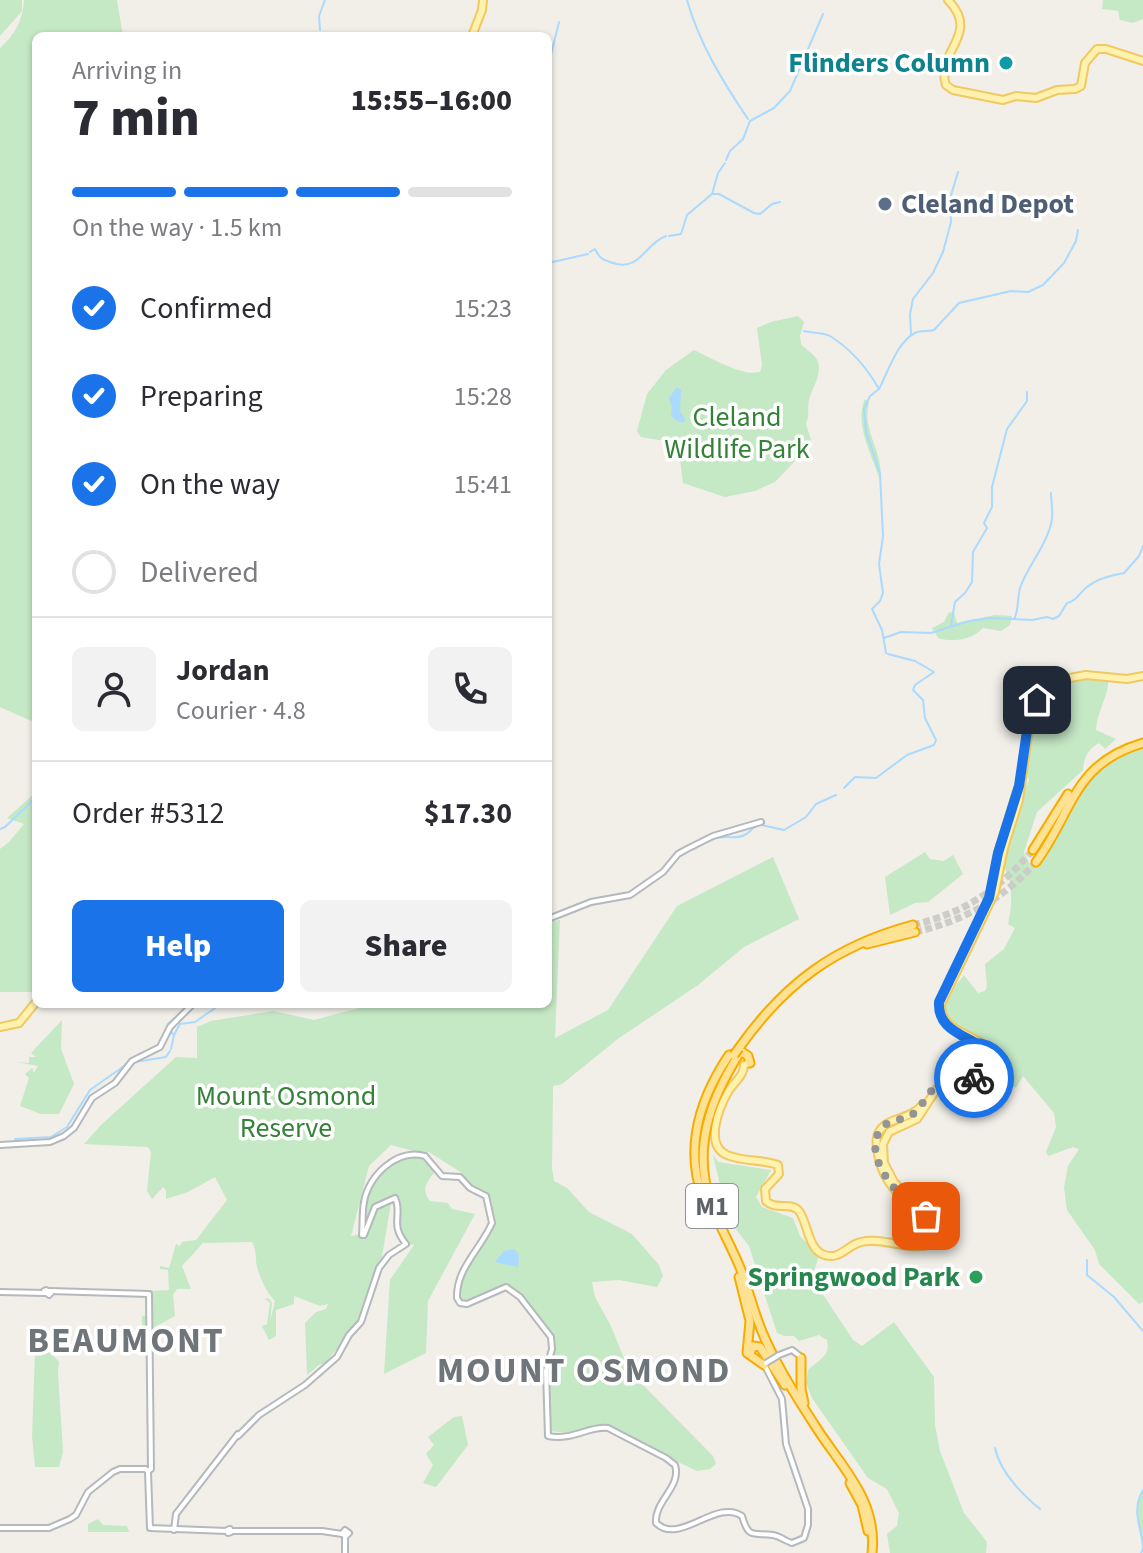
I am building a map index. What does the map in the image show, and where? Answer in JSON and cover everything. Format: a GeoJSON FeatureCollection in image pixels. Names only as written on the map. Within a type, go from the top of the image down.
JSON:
{"type":"FeatureCollection","features":[{"type":"Feature","properties":{"kind":"highway"},"geometry":{"type":"LineString","coordinates":[[1033,850],[1080,777],[1121,746],[1143,741]]}},
{"type":"Feature","properties":{"kind":"highway"},"geometry":{"type":"LineString","coordinates":[[1036,862],[1073,794],[1086,778],[1109,758],[1143,741]]}},
{"type":"Feature","properties":{"kind":"highway","name":"M1"},"geometry":{"type":"LineString","coordinates":[[870,1553],[867,1526],[858,1496],[785,1385],[758,1332],[738,1272],[711,1215],[700,1174],[701,1131],[714,1091],[739,1051],[779,1004],[819,970],[866,945],[914,929]]}},
{"type":"Feature","properties":{"kind":"highway","name":"M1"},"geometry":{"type":"LineString","coordinates":[[739,1051],[714,1100],[703,1141],[708,1193],[769,1348],[866,1503],[873,1533],[870,1553]]}},
{"type":"Feature","properties":{"kind":"highway"},"geometry":{"type":"LineString","coordinates":[[703,1141],[723,1086],[736,1066],[747,1064],[748,1056],[742,1052],[729,1055],[713,1082],[698,1120],[694,1145],[696,1173],[711,1215]]}},
{"type":"Feature","properties":{"kind":"highway"},"geometry":{"type":"LineString","coordinates":[[738,1272],[750,1321],[748,1354],[765,1364]]}},
{"type":"Feature","properties":{"kind":"highway"},"geometry":{"type":"LineString","coordinates":[[756,1317],[784,1367],[790,1371],[797,1369],[801,1358]]}},
{"type":"Feature","properties":{"kind":"highway"},"geometry":{"type":"LineString","coordinates":[[765,1364],[750,1354],[751,1347],[760,1347],[785,1385]]}},
{"type":"Feature","properties":{"kind":"highway"},"geometry":{"type":"LineString","coordinates":[[801,1358],[802,1397],[825,1441]]}},
{"type":"Feature","properties":{"kind":"main road"},"geometry":{"type":"LineString","coordinates":[[474,32],[483,0]]}},
{"type":"Feature","properties":{"kind":"main road"},"geometry":{"type":"LineString","coordinates":[[948,0],[961,21],[943,74],[946,85],[953,90],[997,100],[1016,96],[1036,98],[1081,86],[1085,63],[1097,49],[1143,61]]}},
{"type":"Feature","properties":{"kind":"main road"},"geometry":{"type":"LineString","coordinates":[[747,1064],[727,1096],[716,1140],[720,1149],[730,1155],[781,1163],[783,1172],[767,1189],[770,1202],[799,1207],[817,1246],[827,1254],[837,1253],[861,1239],[917,1243],[944,1234],[942,1223],[915,1203],[889,1176],[884,1163],[883,1144],[889,1132],[917,1119],[936,1090],[946,1085],[980,1079],[991,1071],[993,1057],[988,1048],[949,1025],[941,1008],[945,993],[991,899],[1020,786],[1031,720],[1049,690],[1075,677],[1127,679],[1143,675]]}},
{"type":"Feature","properties":{"kind":"main road"},"geometry":{"type":"LineString","coordinates":[[935,1239],[936,1227],[932,1220],[911,1205],[883,1173],[877,1140],[880,1130],[915,1113],[936,1087],[976,1078],[989,1069],[989,1053],[949,1028],[940,1017],[938,1004],[991,899]]}},
{"type":"Feature","properties":{"kind":"main road"},"geometry":{"type":"LineString","coordinates":[[0,1027],[19,1023],[32,1007]]}},
{"type":"Feature","properties":{"kind":"street"},"geometry":{"type":"LineString","coordinates":[[552,917],[595,901],[630,895],[663,872],[678,854],[713,836],[761,822]]}},
{"type":"Feature","properties":{"kind":"street"},"geometry":{"type":"LineString","coordinates":[[0,1145],[50,1142],[67,1134],[92,1098],[115,1083],[132,1061],[160,1048],[168,1030],[189,1008]]}},
{"type":"Feature","properties":{"kind":"street"},"geometry":{"type":"LineString","coordinates":[[174,1530],[176,1514],[238,1436],[337,1357],[349,1335],[361,1322],[379,1268],[389,1255],[406,1244],[397,1231],[398,1204],[395,1198],[389,1198],[375,1207],[365,1234],[361,1234],[369,1186],[396,1158],[418,1154],[427,1158],[442,1176],[460,1177],[470,1188],[486,1196],[492,1215],[490,1228],[459,1280],[458,1301],[462,1304],[472,1303],[506,1287],[520,1297],[547,1328],[552,1343],[546,1371],[548,1436],[568,1438],[608,1428],[672,1462],[677,1476],[655,1517],[656,1523],[663,1528],[671,1530],[734,1512],[740,1515],[746,1530],[754,1535],[775,1536],[792,1543],[805,1537],[808,1509],[786,1444],[782,1399],[765,1364],[792,1350],[801,1358]]}},
{"type":"Feature","properties":{"kind":"street"},"geometry":{"type":"LineString","coordinates":[[0,1292],[146,1294],[149,1303],[147,1468],[150,1528],[322,1531],[344,1535],[345,1553]]}},
{"type":"Feature","properties":{"kind":"street"},"geometry":{"type":"LineString","coordinates":[[0,1528],[49,1528],[76,1515],[88,1492],[113,1472],[147,1468]]}},
{"type":"Feature","properties":{"kind":"green space"},"geometry":{"type":"Polygon","coordinates":[[[0,0],[22,0],[22,11],[0,36],[0,0]]]}},
{"type":"Feature","properties":{"kind":"green space"},"geometry":{"type":"Polygon","coordinates":[[[24,0],[117,0],[122,32],[32,32],[32,721],[0,707],[0,48],[10,38],[22,14],[24,0]]]}},
{"type":"Feature","properties":{"kind":"green space"},"geometry":{"type":"Polygon","coordinates":[[[1103,0],[1143,0],[1143,19],[1133,23],[1120,20],[1118,11],[1102,9],[1103,0]]]}},
{"type":"Feature","properties":{"kind":"green space","name":"Cleland Wildlife Park"},"geometry":{"type":"Polygon","coordinates":[[[798,316],[804,322],[801,344],[815,357],[819,367],[809,400],[806,424],[812,443],[775,482],[755,491],[725,497],[683,483],[679,452],[665,441],[641,437],[637,431],[647,394],[666,370],[694,350],[745,372],[760,372],[762,365],[757,328],[798,316]]]}},
{"type":"Feature","properties":{"kind":"green space"},"geometry":{"type":"Polygon","coordinates":[[[865,399],[869,403],[868,423],[881,470],[880,480],[863,429],[865,399]]]}},
{"type":"Feature","properties":{"kind":"green space"},"geometry":{"type":"Polygon","coordinates":[[[949,612],[954,613],[957,623],[995,615],[1012,616],[1010,625],[1001,631],[983,628],[962,639],[939,639],[932,628],[944,622],[949,612]]]}},
{"type":"Feature","properties":{"kind":"green space"},"geometry":{"type":"Polygon","coordinates":[[[1075,677],[1108,677],[1096,730],[1116,739],[1105,749],[1099,743],[1092,748],[1085,758],[1083,770],[1037,812],[1024,852],[1030,865],[1037,865],[1055,840],[1076,793],[1088,777],[1105,764],[1143,748],[1143,1302],[1139,1304],[1099,1264],[1095,1250],[1067,1210],[1064,1187],[1068,1166],[1079,1149],[1073,1147],[1048,1156],[1046,1152],[1056,1127],[1054,1113],[1023,1076],[1016,1088],[1011,1085],[1014,1078],[1009,1077],[995,1060],[990,1047],[947,1020],[946,1013],[949,996],[964,975],[978,993],[985,991],[985,964],[1004,949],[1015,928],[1008,924],[1010,886],[1003,866],[1014,818],[1021,807],[1029,780],[1026,748],[1031,722],[1046,693],[1075,677]]]}},
{"type":"Feature","properties":{"kind":"green space"},"geometry":{"type":"Polygon","coordinates":[[[32,796],[32,992],[0,992],[0,849],[24,824],[7,818],[32,796]]]}},
{"type":"Feature","properties":{"kind":"green space"},"geometry":{"type":"Polygon","coordinates":[[[925,852],[930,859],[944,861],[953,855],[963,874],[928,902],[915,903],[890,915],[885,877],[925,852]]]}},
{"type":"Feature","properties":{"kind":"green space","name":"Mount Osmond Reserve"},"geometry":{"type":"Polygon","coordinates":[[[773,857],[799,919],[744,947],[698,985],[619,1038],[562,1084],[553,1086],[552,1168],[554,1181],[567,1188],[589,1212],[632,1234],[659,1265],[663,1276],[657,1287],[619,1280],[592,1282],[595,1297],[623,1356],[647,1389],[713,1456],[716,1464],[710,1469],[697,1471],[603,1426],[566,1433],[550,1431],[546,1384],[551,1338],[532,1310],[506,1287],[472,1303],[459,1302],[459,1280],[493,1219],[486,1196],[479,1193],[462,1173],[429,1152],[425,1154],[391,1145],[369,1166],[351,1236],[361,1234],[365,1203],[374,1179],[392,1163],[405,1158],[422,1155],[436,1170],[425,1189],[430,1201],[448,1203],[452,1209],[475,1214],[428,1301],[426,1353],[384,1374],[390,1280],[414,1245],[406,1244],[400,1237],[398,1202],[392,1198],[378,1276],[362,1321],[327,1363],[319,1365],[307,1375],[305,1323],[316,1312],[326,1309],[328,1304],[320,1306],[294,1296],[294,1304],[276,1310],[276,1336],[269,1340],[262,1326],[267,1324],[270,1303],[265,1299],[272,1303],[270,1322],[275,1301],[260,1277],[252,1242],[203,1243],[182,1266],[191,1289],[177,1289],[173,1295],[175,1316],[149,1330],[142,1330],[142,1316],[149,1315],[149,1291],[169,1290],[168,1270],[160,1269],[160,1266],[169,1268],[176,1244],[180,1246],[182,1242],[196,1240],[227,1200],[215,1177],[188,1192],[166,1199],[163,1187],[152,1199],[147,1191],[151,1152],[148,1147],[84,1144],[176,1057],[197,1058],[197,1027],[211,1021],[273,1011],[314,1020],[359,1008],[552,1008],[552,921],[560,920],[555,1038],[608,1010],[677,906],[773,857]]]}},
{"type":"Feature","properties":{"kind":"green space"},"geometry":{"type":"Polygon","coordinates":[[[62,1020],[61,1049],[74,1084],[59,1114],[41,1114],[20,1106],[29,1078],[25,1074],[32,1068],[34,1073],[38,1066],[17,1062],[29,1063],[29,1057],[36,1057],[31,1053],[62,1020]]]}},
{"type":"Feature","properties":{"kind":"green space"},"geometry":{"type":"Polygon","coordinates":[[[713,1155],[718,1162],[771,1170],[756,1197],[762,1207],[793,1218],[800,1236],[819,1255],[812,1278],[853,1340],[862,1346],[894,1322],[934,1377],[935,1425],[940,1451],[964,1513],[987,1542],[986,1553],[890,1553],[887,1534],[897,1526],[899,1513],[887,1489],[868,1478],[812,1398],[806,1383],[808,1370],[826,1354],[827,1340],[819,1335],[799,1341],[794,1336],[777,1333],[749,1246],[728,1219],[713,1155]]]}},
{"type":"Feature","properties":{"kind":"green space"},"geometry":{"type":"Polygon","coordinates":[[[35,1352],[51,1353],[59,1362],[63,1452],[59,1467],[35,1467],[32,1436],[35,1352]]]}},
{"type":"Feature","properties":{"kind":"green space"},"geometry":{"type":"Polygon","coordinates":[[[462,1416],[468,1445],[436,1487],[423,1483],[433,1465],[426,1454],[434,1445],[428,1437],[454,1417],[462,1416]]]}},
{"type":"Feature","properties":{"kind":"green space"},"geometry":{"type":"Polygon","coordinates":[[[1143,1490],[1143,1547],[1137,1511],[1143,1490]]]}},
{"type":"Feature","properties":{"kind":"green space"},"geometry":{"type":"Polygon","coordinates":[[[98,1519],[103,1525],[127,1526],[129,1532],[88,1532],[88,1524],[98,1519]]]}},
{"type":"Feature","properties":{"kind":"water"},"geometry":{"type":"Polygon","coordinates":[[[677,387],[681,390],[680,411],[684,423],[671,415],[669,398],[677,387]]]}},
{"type":"Feature","properties":{"kind":"water"},"geometry":{"type":"Polygon","coordinates":[[[515,1249],[519,1256],[518,1267],[495,1262],[504,1251],[515,1249]]]}},
{"type":"Feature","properties":{"kind":"waterway"},"geometry":{"type":"LineString","coordinates":[[320,30],[319,16],[325,0]]}},
{"type":"Feature","properties":{"kind":"waterway"},"geometry":{"type":"LineString","coordinates":[[687,0],[713,62],[748,119]]}},
{"type":"Feature","properties":{"kind":"waterway"},"geometry":{"type":"LineString","coordinates":[[726,160],[730,151],[743,139],[750,121],[774,108],[790,91],[823,14]]}},
{"type":"Feature","properties":{"kind":"waterway"},"geometry":{"type":"LineString","coordinates":[[552,51],[559,22]]}},
{"type":"Feature","properties":{"kind":"waterway"},"geometry":{"type":"LineString","coordinates":[[669,236],[681,234],[687,215],[712,194],[718,173],[725,163]]}},
{"type":"Feature","properties":{"kind":"waterway"},"geometry":{"type":"LineString","coordinates":[[911,334],[913,299],[933,273],[943,252],[951,222],[950,199],[958,172]]}},
{"type":"Feature","properties":{"kind":"waterway"},"geometry":{"type":"LineString","coordinates":[[712,194],[719,194],[760,214],[772,204],[780,202]]}},
{"type":"Feature","properties":{"kind":"waterway"},"geometry":{"type":"LineString","coordinates":[[879,389],[898,350],[909,337],[917,332],[934,330],[959,303],[1011,291],[1028,292],[1043,285],[1064,263],[1076,241],[1078,230]]}},
{"type":"Feature","properties":{"kind":"waterway"},"geometry":{"type":"LineString","coordinates":[[590,252],[595,249],[605,260],[628,264],[666,236]]}},
{"type":"Feature","properties":{"kind":"waterway"},"geometry":{"type":"LineString","coordinates":[[552,262],[588,254]]}},
{"type":"Feature","properties":{"kind":"waterway"},"geometry":{"type":"LineString","coordinates":[[804,331],[827,335],[838,341],[858,360],[879,389],[870,396],[864,409],[866,432],[880,473],[883,536],[879,564],[883,593],[872,609],[882,630],[886,653]]}},
{"type":"Feature","properties":{"kind":"waterway"},"geometry":{"type":"LineString","coordinates":[[951,625],[955,602],[972,582],[973,552],[987,528],[984,523],[992,507],[992,487],[1007,429],[1027,401],[1027,392]]}},
{"type":"Feature","properties":{"kind":"waterway"},"geometry":{"type":"LineString","coordinates":[[1014,619],[1020,588],[1050,528],[1051,493]]}},
{"type":"Feature","properties":{"kind":"waterway"},"geometry":{"type":"LineString","coordinates":[[884,638],[901,632],[931,633],[969,621],[991,618],[1053,619],[1091,584],[1124,573],[1139,556],[1143,546]]}},
{"type":"Feature","properties":{"kind":"waterway"},"geometry":{"type":"LineString","coordinates":[[844,788],[855,777],[876,778],[907,755],[934,745],[936,740],[925,718],[923,700],[913,690],[915,685],[934,672],[915,661],[888,654]]}},
{"type":"Feature","properties":{"kind":"waterway"},"geometry":{"type":"LineString","coordinates":[[711,839],[741,836],[757,824],[784,830],[806,817],[816,804],[836,795]]}},
{"type":"Feature","properties":{"kind":"waterway"},"geometry":{"type":"LineString","coordinates":[[0,829],[32,801]]}},
{"type":"Feature","properties":{"kind":"waterway"},"geometry":{"type":"LineString","coordinates":[[613,900],[628,898],[644,888]]}},
{"type":"Feature","properties":{"kind":"waterway"},"geometry":{"type":"LineString","coordinates":[[173,1034],[167,1028],[168,1024],[186,1008]]}},
{"type":"Feature","properties":{"kind":"waterway"},"geometry":{"type":"LineString","coordinates":[[171,1049],[180,1024],[195,1022],[215,1008]]}},
{"type":"Feature","properties":{"kind":"waterway"},"geometry":{"type":"LineString","coordinates":[[135,1062],[166,1057],[170,1051]]}},
{"type":"Feature","properties":{"kind":"waterway"},"geometry":{"type":"LineString","coordinates":[[15,1139],[51,1137],[67,1127],[90,1090],[127,1064]]}},
{"type":"Feature","properties":{"kind":"waterway"},"geometry":{"type":"LineString","coordinates":[[1087,1260],[1087,1275],[1114,1297],[1143,1331]]}},
{"type":"Feature","properties":{"kind":"waterway"},"geometry":{"type":"LineString","coordinates":[[995,1448],[1007,1474],[1040,1509]]}},
{"type":"Feature","properties":{"kind":"waterway"},"geometry":{"type":"LineString","coordinates":[[1143,1490],[1137,1511],[1143,1547]]}},
{"type":"Feature","properties":{"kind":"waterway"},"geometry":{"type":"LineString","coordinates":[[1141,1553],[1143,1548]]}},
{"type":"Feature","properties":{"kind":"tunnel"},"geometry":{"type":"LineString","coordinates":[[913,925],[949,914],[979,898],[1007,877],[1033,850]]}},
{"type":"Feature","properties":{"kind":"tunnel"},"geometry":{"type":"LineString","coordinates":[[915,932],[950,922],[982,907],[1010,887],[1036,862]]}},
{"type":"Feature","properties":{"kind":"way so far"},"geometry":{"type":"LineString","coordinates":[[926,1216],[886,1179],[879,1161],[878,1135],[890,1122],[915,1113],[936,1087],[974,1078]]}},
{"type":"Feature","properties":{"kind":"place","name":"Flinders Column"},"geometry":{"type":"Point","coordinates":[1006,63]}},
{"type":"Feature","properties":{"kind":"place","name":"Cleland Depot"},"geometry":{"type":"Point","coordinates":[885,204]}},
{"type":"Feature","properties":{"kind":"place","name":"Springwood Park"},"geometry":{"type":"Point","coordinates":[976,1277]}},
{"type":"Feature","properties":{"kind":"district","name":"BEAUMONT"},"geometry":{"type":"Point","coordinates":[126,1340]}},
{"type":"Feature","properties":{"kind":"district","name":"MOUNT OSMOND"},"geometry":{"type":"Point","coordinates":[584,1370]}},
{"type":"Feature","properties":{"kind":"route"},"geometry":{"type":"LineString","coordinates":[[974,1078],[989,1069],[989,1053],[942,1021],[939,1002],[989,898],[998,853],[1019,786],[1028,724],[1037,700]]}}]}
